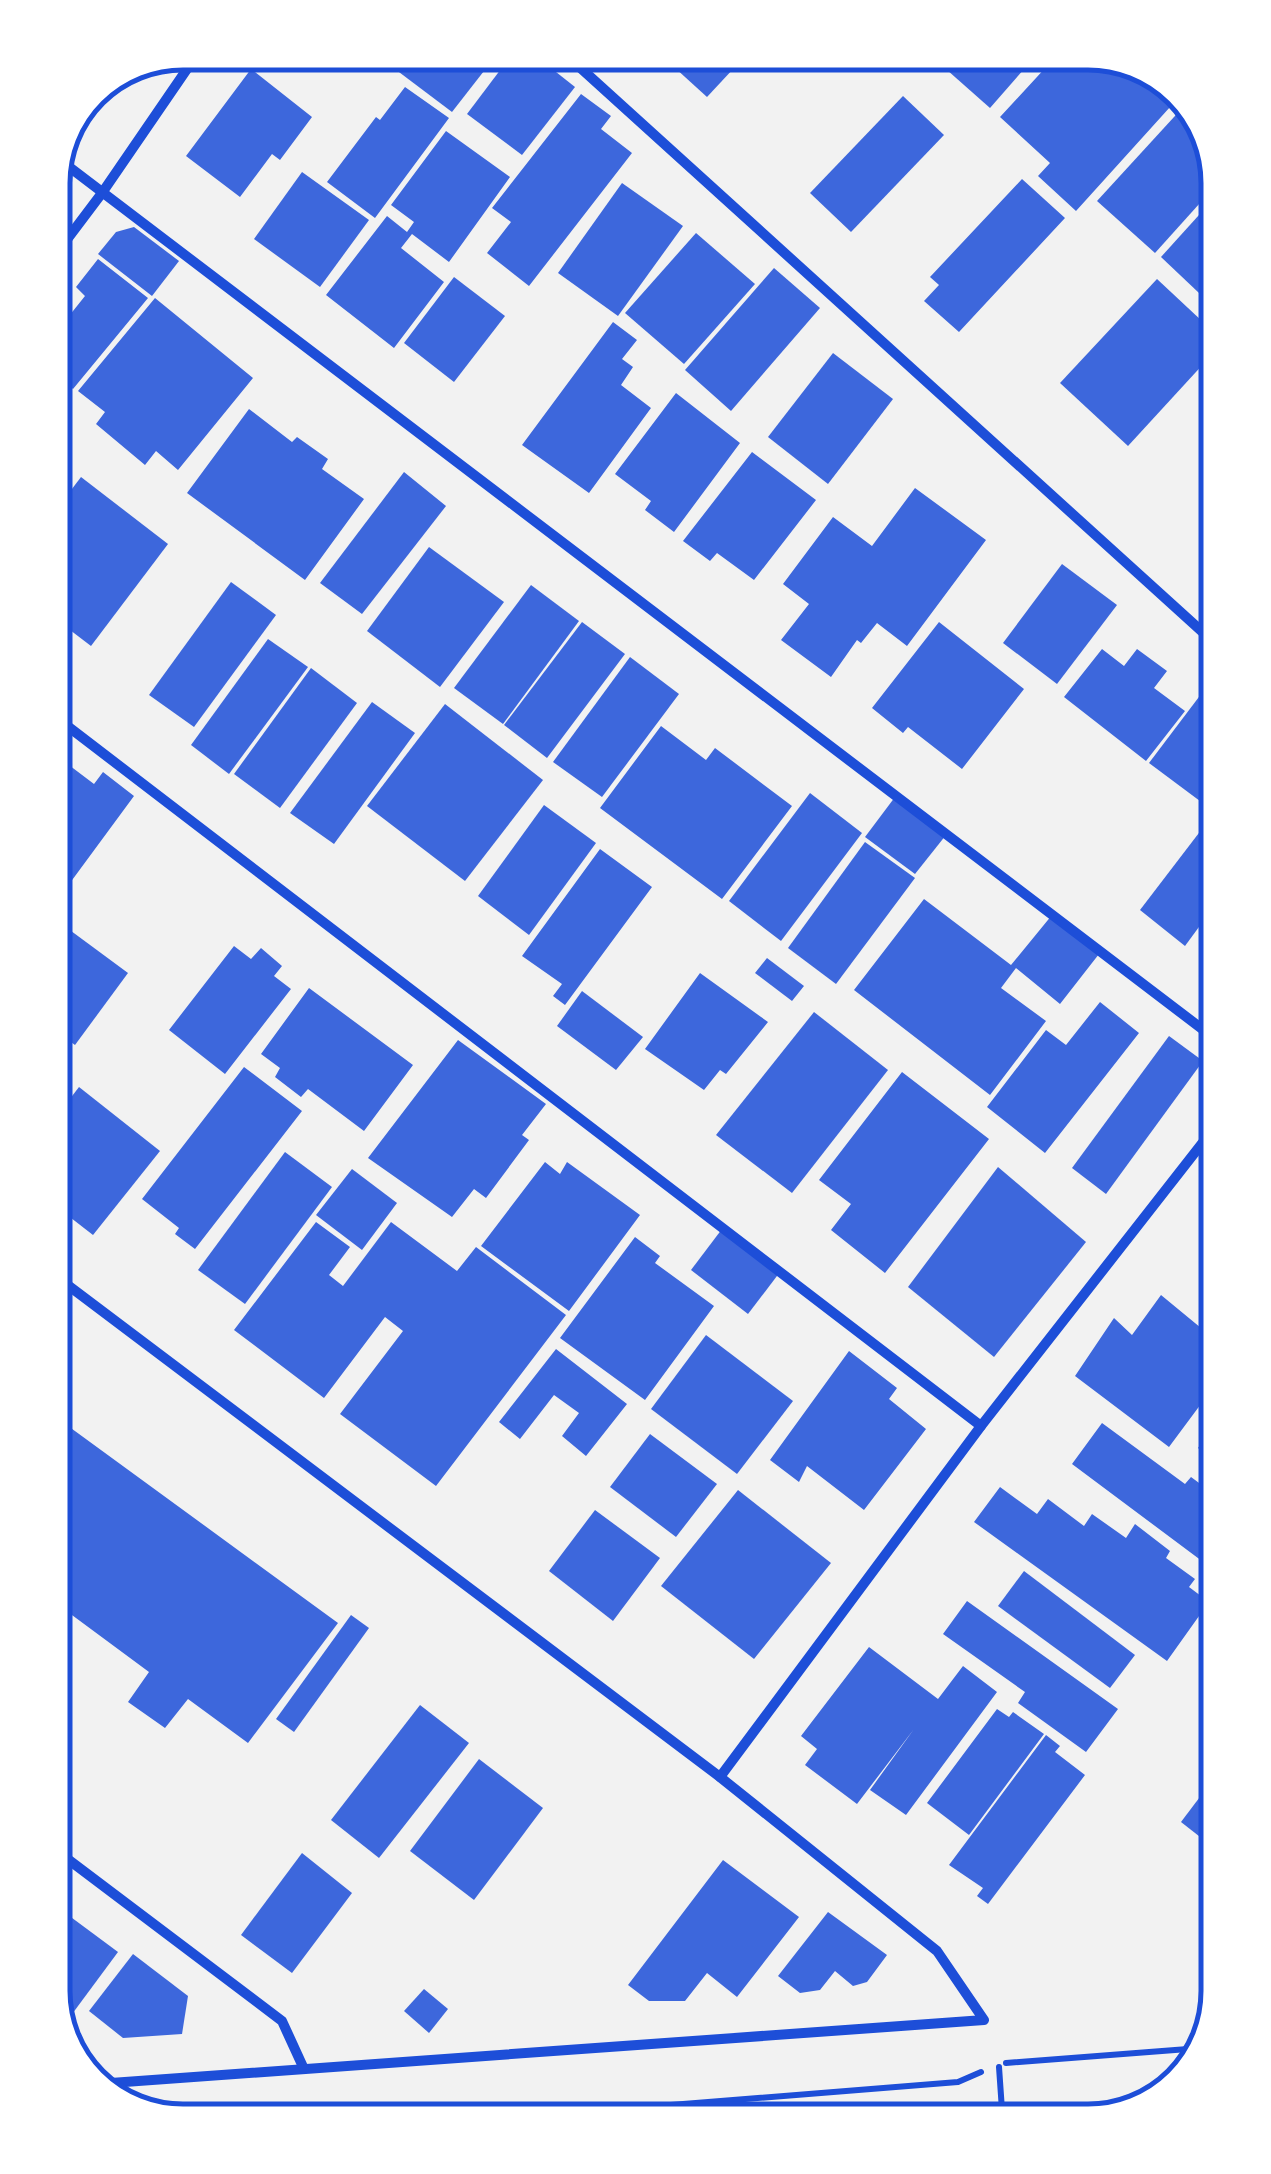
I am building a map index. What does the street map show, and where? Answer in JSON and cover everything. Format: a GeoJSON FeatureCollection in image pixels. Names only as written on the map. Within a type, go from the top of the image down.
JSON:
{"type":"FeatureCollection","features":[{"type":"Feature","properties":{"kind":"street"},"geometry":{"type":"LineString","coordinates":[[70,235],[186,70]]}},
{"type":"Feature","properties":{"kind":"street"},"geometry":{"type":"LineString","coordinates":[[583,70],[1201,631]]}},
{"type":"Feature","properties":{"kind":"street"},"geometry":{"type":"LineString","coordinates":[[71,169],[1201,1028]]}},
{"type":"Feature","properties":{"kind":"street"},"geometry":{"type":"LineString","coordinates":[[70,728],[981,1426]]}},
{"type":"Feature","properties":{"kind":"street"},"geometry":{"type":"LineString","coordinates":[[720,1778],[981,1426],[1201,1145]]}},
{"type":"Feature","properties":{"kind":"street"},"geometry":{"type":"LineString","coordinates":[[70,1288],[720,1778],[937,1951],[984,2020],[117,2083]]}},
{"type":"Feature","properties":{"kind":"street"},"geometry":{"type":"LineString","coordinates":[[70,1861],[282,2020],[304,2069]]}},
{"type":"Feature","properties":{"kind":"path"},"geometry":{"type":"LineString","coordinates":[[683,2104],[958,2082],[998,2064],[1184,2049]]}},
{"type":"Feature","properties":{"kind":"path"},"geometry":{"type":"LineString","coordinates":[[998,2064],[1001,2104]]}},
{"type":"Feature","properties":{"kind":"building"},"geometry":{"type":"Polygon","coordinates":[[[250,70],[312,117],[280,160],[272,154],[240,197],[186,156],[250,70]]]}},
{"type":"Feature","properties":{"kind":"building"},"geometry":{"type":"Polygon","coordinates":[[[396,70],[485,70],[452,112],[396,70]]]}},
{"type":"Feature","properties":{"kind":"building"},"geometry":{"type":"Polygon","coordinates":[[[500,70],[554,70],[575,87],[522,155],[467,114],[500,70]]]}},
{"type":"Feature","properties":{"kind":"building"},"geometry":{"type":"Polygon","coordinates":[[[677,70],[732,70],[707,97],[677,70]]]}},
{"type":"Feature","properties":{"kind":"building"},"geometry":{"type":"Polygon","coordinates":[[[947,70],[1023,70],[990,108],[947,70]]]}},
{"type":"Feature","properties":{"kind":"building"},"geometry":{"type":"Polygon","coordinates":[[[1043,70],[1095,70],[1124,76],[1151,89],[1171,107],[1076,211],[1038,176],[1050,163],[1000,117],[1043,70]]]}},
{"type":"Feature","properties":{"kind":"building"},"geometry":{"type":"Polygon","coordinates":[[[405,87],[449,118],[375,218],[327,182],[376,117],[380,120],[405,87]]]}},
{"type":"Feature","properties":{"kind":"building"},"geometry":{"type":"Polygon","coordinates":[[[581,94],[611,116],[601,129],[632,153],[529,286],[487,253],[511,222],[492,208],[581,94]]]}},
{"type":"Feature","properties":{"kind":"building"},"geometry":{"type":"Polygon","coordinates":[[[903,96],[944,135],[851,232],[810,193],[903,96]]]}},
{"type":"Feature","properties":{"kind":"building"},"geometry":{"type":"Polygon","coordinates":[[[1177,114],[1199,161],[1201,202],[1155,253],[1097,201],[1177,114]]]}},
{"type":"Feature","properties":{"kind":"building"},"geometry":{"type":"Polygon","coordinates":[[[446,131],[510,177],[449,262],[412,234],[401,248],[444,282],[394,348],[326,295],[387,216],[407,232],[414,222],[391,205],[446,131]]]}},
{"type":"Feature","properties":{"kind":"building"},"geometry":{"type":"Polygon","coordinates":[[[302,172],[369,220],[320,287],[254,239],[302,172]]]}},
{"type":"Feature","properties":{"kind":"building"},"geometry":{"type":"Polygon","coordinates":[[[1022,179],[1065,218],[959,332],[924,301],[939,285],[930,277],[1022,179]]]}},
{"type":"Feature","properties":{"kind":"building"},"geometry":{"type":"Polygon","coordinates":[[[622,183],[683,226],[618,316],[558,273],[622,183]]]}},
{"type":"Feature","properties":{"kind":"building"},"geometry":{"type":"Polygon","coordinates":[[[1201,213],[1201,295],[1161,257],[1201,213]]]}},
{"type":"Feature","properties":{"kind":"building"},"geometry":{"type":"Polygon","coordinates":[[[134,227],[179,261],[152,296],[98,254],[116,232],[134,227]]]}},
{"type":"Feature","properties":{"kind":"building"},"geometry":{"type":"Polygon","coordinates":[[[696,233],[755,284],[684,364],[625,313],[696,233]]]}},
{"type":"Feature","properties":{"kind":"building"},"geometry":{"type":"Polygon","coordinates":[[[98,259],[148,298],[73,389],[70,315],[85,296],[76,287],[98,259]]]}},
{"type":"Feature","properties":{"kind":"building"},"geometry":{"type":"Polygon","coordinates":[[[774,268],[820,308],[731,411],[685,370],[774,268]]]}},
{"type":"Feature","properties":{"kind":"building"},"geometry":{"type":"Polygon","coordinates":[[[454,277],[505,316],[454,382],[404,343],[454,277]]]}},
{"type":"Feature","properties":{"kind":"building"},"geometry":{"type":"Polygon","coordinates":[[[1157,279],[1201,320],[1201,367],[1128,446],[1060,383],[1157,279]]]}},
{"type":"Feature","properties":{"kind":"building"},"geometry":{"type":"Polygon","coordinates":[[[155,298],[253,378],[178,470],[156,451],[145,465],[96,424],[105,412],[78,391],[155,298]]]}},
{"type":"Feature","properties":{"kind":"building"},"geometry":{"type":"Polygon","coordinates":[[[613,322],[637,340],[622,359],[633,367],[621,385],[651,408],[589,493],[522,445],[613,322]]]}},
{"type":"Feature","properties":{"kind":"building"},"geometry":{"type":"Polygon","coordinates":[[[833,353],[893,399],[828,484],[768,437],[833,353]]]}},
{"type":"Feature","properties":{"kind":"building"},"geometry":{"type":"Polygon","coordinates":[[[676,393],[740,443],[674,532],[645,510],[651,501],[615,474],[676,393]]]}},
{"type":"Feature","properties":{"kind":"building"},"geometry":{"type":"Polygon","coordinates":[[[249,409],[292,442],[297,437],[328,459],[322,469],[364,499],[305,580],[187,493],[249,409]]]}},
{"type":"Feature","properties":{"kind":"building"},"geometry":{"type":"Polygon","coordinates":[[[752,452],[816,500],[754,580],[717,553],[710,561],[683,541],[752,452]]]}},
{"type":"Feature","properties":{"kind":"building"},"geometry":{"type":"Polygon","coordinates":[[[404,472],[446,506],[362,614],[320,583],[404,472]]]}},
{"type":"Feature","properties":{"kind":"building"},"geometry":{"type":"Polygon","coordinates":[[[81,477],[168,544],[91,646],[70,630],[70,492],[81,477]]]}},
{"type":"Feature","properties":{"kind":"building"},"geometry":{"type":"Polygon","coordinates":[[[915,488],[986,540],[907,646],[877,623],[861,643],[857,640],[831,677],[781,640],[809,604],[783,584],[833,517],[872,546],[915,488]]]}},
{"type":"Feature","properties":{"kind":"building"},"geometry":{"type":"Polygon","coordinates":[[[429,547],[504,602],[440,687],[367,631],[429,547]]]}},
{"type":"Feature","properties":{"kind":"building"},"geometry":{"type":"Polygon","coordinates":[[[1062,564],[1117,605],[1057,684],[1003,643],[1062,564]]]}},
{"type":"Feature","properties":{"kind":"building"},"geometry":{"type":"Polygon","coordinates":[[[231,582],[276,615],[194,727],[149,695],[231,582]]]}},
{"type":"Feature","properties":{"kind":"building"},"geometry":{"type":"Polygon","coordinates":[[[531,585],[579,621],[503,724],[454,688],[531,585]]]}},
{"type":"Feature","properties":{"kind":"building"},"geometry":{"type":"Polygon","coordinates":[[[582,622],[625,654],[547,758],[504,725],[582,622]]]}},
{"type":"Feature","properties":{"kind":"building"},"geometry":{"type":"Polygon","coordinates":[[[939,622],[1024,689],[962,769],[908,727],[903,733],[872,708],[939,622]]]}},
{"type":"Feature","properties":{"kind":"building"},"geometry":{"type":"Polygon","coordinates":[[[268,639],[308,667],[229,774],[191,745],[268,639]]]}},
{"type":"Feature","properties":{"kind":"building"},"geometry":{"type":"Polygon","coordinates":[[[1102,649],[1124,666],[1137,649],[1167,671],[1154,688],[1185,711],[1146,761],[1064,697],[1102,649]]]}},
{"type":"Feature","properties":{"kind":"building"},"geometry":{"type":"Polygon","coordinates":[[[630,657],[679,694],[602,797],[553,762],[630,657]]]}},
{"type":"Feature","properties":{"kind":"building"},"geometry":{"type":"Polygon","coordinates":[[[311,668],[357,703],[280,808],[234,774],[311,668]]]}},
{"type":"Feature","properties":{"kind":"building"},"geometry":{"type":"Polygon","coordinates":[[[1201,694],[1201,802],[1149,763],[1201,694]]]}},
{"type":"Feature","properties":{"kind":"building"},"geometry":{"type":"Polygon","coordinates":[[[372,702],[415,733],[334,844],[290,813],[372,702]]]}},
{"type":"Feature","properties":{"kind":"building"},"geometry":{"type":"Polygon","coordinates":[[[445,704],[543,780],[465,881],[367,806],[445,704]]]}},
{"type":"Feature","properties":{"kind":"building"},"geometry":{"type":"Polygon","coordinates":[[[661,726],[706,760],[715,748],[792,806],[722,899],[600,808],[661,726]]]}},
{"type":"Feature","properties":{"kind":"building"},"geometry":{"type":"Polygon","coordinates":[[[70,766],[94,784],[103,772],[134,796],[70,883],[70,766]]]}},
{"type":"Feature","properties":{"kind":"building"},"geometry":{"type":"Polygon","coordinates":[[[810,793],[862,833],[781,941],[729,901],[810,793]]]}},
{"type":"Feature","properties":{"kind":"building"},"geometry":{"type":"Polygon","coordinates":[[[895,797],[946,835],[915,874],[865,837],[895,797]]]}},
{"type":"Feature","properties":{"kind":"building"},"geometry":{"type":"Polygon","coordinates":[[[544,805],[596,843],[529,935],[478,896],[544,805]]]}},
{"type":"Feature","properties":{"kind":"building"},"geometry":{"type":"Polygon","coordinates":[[[1201,830],[1201,924],[1185,946],[1140,910],[1201,830]]]}},
{"type":"Feature","properties":{"kind":"building"},"geometry":{"type":"Polygon","coordinates":[[[865,842],[915,878],[836,984],[788,948],[865,842]]]}},
{"type":"Feature","properties":{"kind":"building"},"geometry":{"type":"Polygon","coordinates":[[[600,849],[652,887],[565,1005],[553,996],[562,984],[522,956],[600,849]]]}},
{"type":"Feature","properties":{"kind":"building"},"geometry":{"type":"Polygon","coordinates":[[[924,899],[1011,965],[1052,915],[1099,954],[1060,1004],[1016,968],[1001,988],[1046,1021],[990,1095],[854,990],[924,899]]]}},
{"type":"Feature","properties":{"kind":"building"},"geometry":{"type":"Polygon","coordinates":[[[70,930],[128,973],[75,1045],[70,1041],[70,930]]]}},
{"type":"Feature","properties":{"kind":"building"},"geometry":{"type":"Polygon","coordinates":[[[234,946],[251,959],[261,948],[282,966],[274,976],[291,989],[225,1074],[169,1030],[234,946]]]}},
{"type":"Feature","properties":{"kind":"building"},"geometry":{"type":"Polygon","coordinates":[[[767,958],[804,986],[792,1001],[755,973],[767,958]]]}},
{"type":"Feature","properties":{"kind":"building"},"geometry":{"type":"Polygon","coordinates":[[[700,973],[768,1022],[726,1074],[720,1070],[704,1090],[645,1049],[700,973]]]}},
{"type":"Feature","properties":{"kind":"building"},"geometry":{"type":"Polygon","coordinates":[[[309,988],[413,1065],[364,1131],[308,1089],[301,1097],[275,1077],[280,1068],[261,1054],[309,988]]]}},
{"type":"Feature","properties":{"kind":"building"},"geometry":{"type":"Polygon","coordinates":[[[582,991],[643,1037],[616,1070],[557,1026],[582,991]]]}},
{"type":"Feature","properties":{"kind":"building"},"geometry":{"type":"Polygon","coordinates":[[[1100,1002],[1139,1033],[1045,1153],[987,1107],[1046,1030],[1066,1045],[1100,1002]]]}},
{"type":"Feature","properties":{"kind":"building"},"geometry":{"type":"Polygon","coordinates":[[[814,1012],[888,1070],[792,1193],[716,1135],[814,1012]]]}},
{"type":"Feature","properties":{"kind":"building"},"geometry":{"type":"Polygon","coordinates":[[[1169,1036],[1201,1060],[1106,1194],[1072,1168],[1169,1036]]]}},
{"type":"Feature","properties":{"kind":"building"},"geometry":{"type":"Polygon","coordinates":[[[458,1040],[546,1104],[522,1135],[529,1140],[486,1198],[474,1189],[452,1217],[368,1158],[458,1040]]]}},
{"type":"Feature","properties":{"kind":"building"},"geometry":{"type":"Polygon","coordinates":[[[244,1067],[302,1111],[195,1249],[175,1234],[179,1228],[142,1199],[244,1067]]]}},
{"type":"Feature","properties":{"kind":"building"},"geometry":{"type":"Polygon","coordinates":[[[902,1072],[989,1139],[885,1273],[831,1230],[851,1204],[819,1180],[902,1072]]]}},
{"type":"Feature","properties":{"kind":"building"},"geometry":{"type":"Polygon","coordinates":[[[79,1087],[160,1151],[93,1235],[70,1217],[70,1099],[79,1087]]]}},
{"type":"Feature","properties":{"kind":"building"},"geometry":{"type":"Polygon","coordinates":[[[285,1152],[332,1187],[245,1304],[198,1270],[285,1152]]]}},
{"type":"Feature","properties":{"kind":"building"},"geometry":{"type":"Polygon","coordinates":[[[545,1162],[560,1174],[567,1162],[640,1215],[569,1311],[481,1246],[545,1162]]]}},
{"type":"Feature","properties":{"kind":"building"},"geometry":{"type":"Polygon","coordinates":[[[998,1167],[1086,1242],[994,1357],[908,1287],[998,1167]]]}},
{"type":"Feature","properties":{"kind":"building"},"geometry":{"type":"Polygon","coordinates":[[[352,1169],[397,1203],[362,1250],[316,1215],[352,1169]]]}},
{"type":"Feature","properties":{"kind":"building"},"geometry":{"type":"Polygon","coordinates":[[[316,1222],[350,1247],[329,1275],[343,1286],[391,1222],[457,1271],[476,1247],[566,1315],[436,1486],[340,1414],[403,1331],[385,1317],[324,1398],[234,1330],[316,1222]]]}},
{"type":"Feature","properties":{"kind":"building"},"geometry":{"type":"Polygon","coordinates":[[[722,1229],[780,1272],[748,1314],[691,1270],[722,1229]]]}},
{"type":"Feature","properties":{"kind":"building"},"geometry":{"type":"Polygon","coordinates":[[[635,1237],[660,1256],[655,1263],[714,1306],[645,1400],[560,1338],[635,1237]]]}},
{"type":"Feature","properties":{"kind":"building"},"geometry":{"type":"Polygon","coordinates":[[[1161,1295],[1201,1328],[1201,1404],[1169,1447],[1075,1376],[1114,1318],[1132,1335],[1161,1295]]]}},
{"type":"Feature","properties":{"kind":"building"},"geometry":{"type":"Polygon","coordinates":[[[706,1335],[793,1401],[737,1474],[651,1409],[706,1335]]]}},
{"type":"Feature","properties":{"kind":"building"},"geometry":{"type":"Polygon","coordinates":[[[556,1349],[627,1404],[586,1456],[562,1436],[579,1413],[554,1395],[520,1439],[499,1422],[556,1349]]]}},
{"type":"Feature","properties":{"kind":"building"},"geometry":{"type":"Polygon","coordinates":[[[849,1351],[897,1388],[889,1399],[926,1429],[864,1510],[807,1466],[799,1482],[770,1460],[849,1351]]]}},
{"type":"Feature","properties":{"kind":"building"},"geometry":{"type":"Polygon","coordinates":[[[1102,1423],[1185,1484],[1191,1477],[1201,1484],[1201,1560],[1072,1464],[1102,1423]]]}},
{"type":"Feature","properties":{"kind":"building"},"geometry":{"type":"Polygon","coordinates":[[[70,1427],[338,1623],[248,1743],[188,1699],[165,1728],[128,1702],[149,1672],[70,1614],[70,1427]]]}},
{"type":"Feature","properties":{"kind":"building"},"geometry":{"type":"Polygon","coordinates":[[[650,1434],[717,1484],[676,1537],[610,1487],[650,1434]]]}},
{"type":"Feature","properties":{"kind":"building"},"geometry":{"type":"Polygon","coordinates":[[[1000,1487],[1037,1514],[1048,1499],[1084,1526],[1092,1514],[1126,1538],[1135,1524],[1170,1551],[1166,1558],[1195,1579],[1189,1587],[1201,1596],[1201,1613],[1167,1661],[974,1522],[1000,1487]]]}},
{"type":"Feature","properties":{"kind":"building"},"geometry":{"type":"Polygon","coordinates":[[[738,1490],[831,1563],[754,1659],[661,1586],[738,1490]]]}},
{"type":"Feature","properties":{"kind":"building"},"geometry":{"type":"Polygon","coordinates":[[[595,1510],[660,1558],[613,1621],[549,1571],[595,1510]]]}},
{"type":"Feature","properties":{"kind":"building"},"geometry":{"type":"Polygon","coordinates":[[[1024,1571],[1135,1655],[1110,1688],[998,1606],[1024,1571]]]}},
{"type":"Feature","properties":{"kind":"building"},"geometry":{"type":"Polygon","coordinates":[[[967,1601],[1118,1709],[1086,1752],[1018,1703],[1025,1692],[943,1634],[967,1601]]]}},
{"type":"Feature","properties":{"kind":"building"},"geometry":{"type":"Polygon","coordinates":[[[351,1615],[369,1628],[294,1732],[276,1719],[351,1615]]]}},
{"type":"Feature","properties":{"kind":"building"},"geometry":{"type":"Polygon","coordinates":[[[869,1647],[938,1699],[963,1666],[997,1692],[906,1815],[870,1790],[914,1729],[857,1804],[805,1765],[817,1749],[801,1736],[869,1647]]]}},
{"type":"Feature","properties":{"kind":"building"},"geometry":{"type":"Polygon","coordinates":[[[420,1705],[469,1743],[379,1858],[331,1820],[420,1705]]]}},
{"type":"Feature","properties":{"kind":"building"},"geometry":{"type":"Polygon","coordinates":[[[997,1709],[1009,1717],[1013,1712],[1044,1734],[969,1835],[927,1803],[997,1709]]]}},
{"type":"Feature","properties":{"kind":"building"},"geometry":{"type":"Polygon","coordinates":[[[1046,1735],[1060,1746],[1055,1752],[1085,1775],[988,1904],[977,1896],[983,1888],[949,1865],[1046,1735]]]}},
{"type":"Feature","properties":{"kind":"building"},"geometry":{"type":"Polygon","coordinates":[[[479,1759],[543,1808],[474,1900],[410,1851],[479,1759]]]}},
{"type":"Feature","properties":{"kind":"building"},"geometry":{"type":"Polygon","coordinates":[[[1201,1796],[1201,1838],[1181,1822],[1201,1796]]]}},
{"type":"Feature","properties":{"kind":"building"},"geometry":{"type":"Polygon","coordinates":[[[302,1853],[352,1893],[292,1973],[241,1935],[302,1853]]]}},
{"type":"Feature","properties":{"kind":"building"},"geometry":{"type":"Polygon","coordinates":[[[723,1860],[799,1917],[737,1997],[707,1973],[685,2001],[649,2001],[628,1985],[723,1860]]]}},
{"type":"Feature","properties":{"kind":"building"},"geometry":{"type":"Polygon","coordinates":[[[828,1912],[887,1955],[867,1982],[853,1986],[835,1971],[820,1990],[800,1993],[778,1976],[828,1912]]]}},
{"type":"Feature","properties":{"kind":"building"},"geometry":{"type":"Polygon","coordinates":[[[70,1916],[118,1952],[73,2013],[70,1916]]]}},
{"type":"Feature","properties":{"kind":"building"},"geometry":{"type":"Polygon","coordinates":[[[133,1954],[188,1996],[182,2034],[123,2038],[89,2011],[133,1954]]]}},
{"type":"Feature","properties":{"kind":"building"},"geometry":{"type":"Polygon","coordinates":[[[424,1989],[448,2009],[429,2033],[404,2011],[424,1989]]]}}]}
